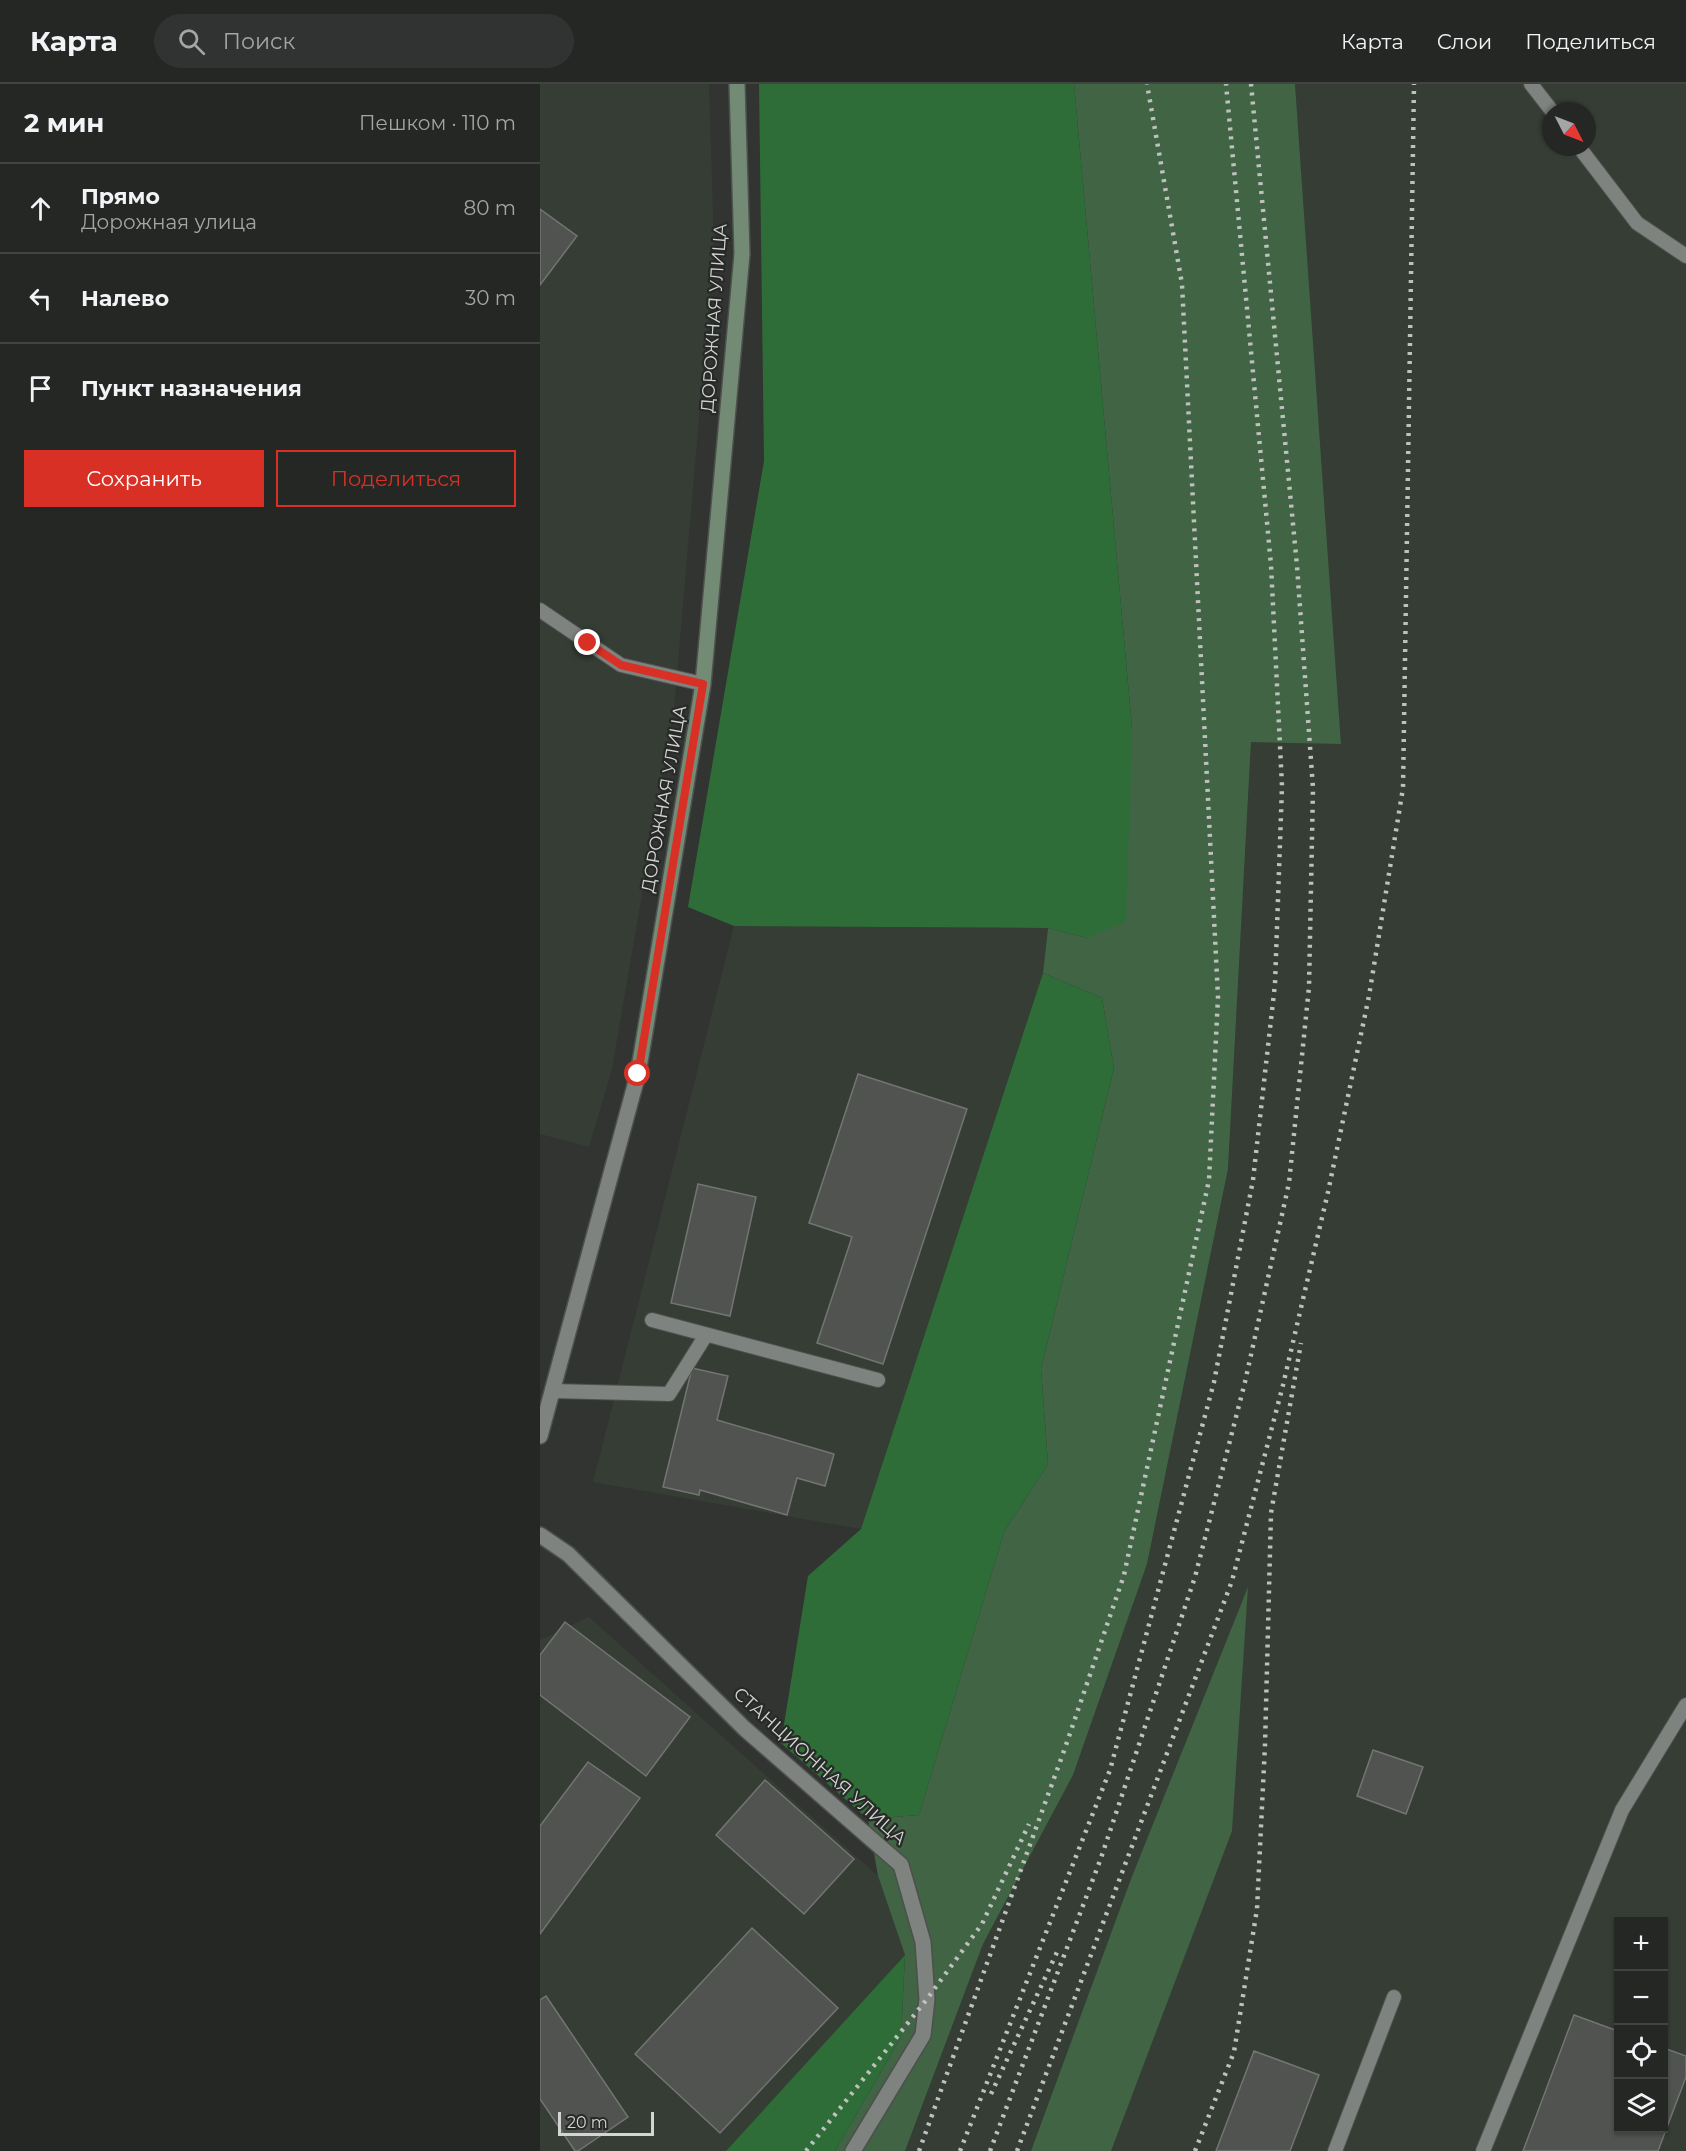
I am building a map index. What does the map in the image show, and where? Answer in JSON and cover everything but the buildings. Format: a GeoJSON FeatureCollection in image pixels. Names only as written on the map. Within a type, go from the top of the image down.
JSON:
{"type":"FeatureCollection","features":[{"type":"Feature","properties":{"kind":"street","name":"ДОРОЖНАЯ УЛИЦА"},"geometry":{"type":"LineString","coordinates":[[540,1436],[638,1074],[703,684],[742,254],[737,84]]}},
{"type":"Feature","properties":{"kind":"street","name":"СТАНЦИОННАЯ УЛИЦА"},"geometry":{"type":"LineString","coordinates":[[540,1535],[568,1554],[745,1729],[902,1865],[922,1942],[927,1999],[923,2035],[853,2151]]}},
{"type":"Feature","properties":{"kind":"lane"},"geometry":{"type":"LineString","coordinates":[[1531,84],[1545,102]]}},
{"type":"Feature","properties":{"kind":"lane"},"geometry":{"type":"LineString","coordinates":[[1586,156],[1637,223],[1686,256]]}},
{"type":"Feature","properties":{"kind":"lane"},"geometry":{"type":"LineString","coordinates":[[540,610],[621,665],[703,684]]}},
{"type":"Feature","properties":{"kind":"lane"},"geometry":{"type":"LineString","coordinates":[[652,1320],[878,1380]]}},
{"type":"Feature","properties":{"kind":"lane"},"geometry":{"type":"LineString","coordinates":[[554,1391],[669,1394],[706,1335]]}},
{"type":"Feature","properties":{"kind":"lane"},"geometry":{"type":"LineString","coordinates":[[1483,2151],[1622,1810],[1686,1705]]}},
{"type":"Feature","properties":{"kind":"lane"},"geometry":{"type":"LineString","coordinates":[[1335,2151],[1394,1996]]}},
{"type":"Feature","properties":{"kind":"shaded area"},"geometry":{"type":"Polygon","coordinates":[[[540,84],[709,84],[714,245],[674,709],[612,1069],[589,1147],[540,1134],[540,84]]]}},
{"type":"Feature","properties":{"kind":"shaded area"},"geometry":{"type":"Polygon","coordinates":[[[1295,84],[1686,84],[1686,2151],[905,2151],[983,1944],[1073,1775],[1147,1564],[1228,1169],[1251,741],[1341,744],[1295,84]]]}},
{"type":"Feature","properties":{"kind":"shaded area"},"geometry":{"type":"Polygon","coordinates":[[[734,926],[1048,928],[1043,973],[861,1529],[593,1482],[734,926]]]}},
{"type":"Feature","properties":{"kind":"shaded area"},"geometry":{"type":"Polygon","coordinates":[[[589,1617],[878,1876],[905,1955],[726,2151],[540,2151],[540,1640],[589,1617]]]}},
{"type":"Feature","properties":{"kind":"green space"},"geometry":{"type":"Polygon","coordinates":[[[759,84],[1074,84],[1132,728],[1126,921],[1087,938],[1048,928],[734,926],[688,907],[764,461],[759,84]]]}},
{"type":"Feature","properties":{"kind":"green space"},"geometry":{"type":"Polygon","coordinates":[[[1074,84],[1295,84],[1341,744],[1251,742],[1228,1169],[1147,1564],[1073,1775],[983,1944],[905,2151],[835,2151],[901,2037],[905,1955],[878,1876],[868,1819],[919,1815],[1004,1532],[1048,1464],[1041,1369],[1114,1068],[1102,998],[1043,973],[1048,928],[1087,938],[1132,728],[1074,84]]]}},
{"type":"Feature","properties":{"kind":"green space"},"geometry":{"type":"Polygon","coordinates":[[[1043,973],[1102,998],[1114,1068],[1041,1369],[1048,1464],[1004,1532],[919,1815],[868,1819],[781,1743],[808,1576],[861,1529],[1043,973]]]}},
{"type":"Feature","properties":{"kind":"green space"},"geometry":{"type":"Polygon","coordinates":[[[1248,1587],[1232,1831],[1111,2151],[1031,2151],[1131,1879],[1248,1587]]]}},
{"type":"Feature","properties":{"kind":"green space"},"geometry":{"type":"Polygon","coordinates":[[[905,1955],[901,2037],[835,2151],[726,2151],[905,1955]]]}},
{"type":"Feature","properties":{"kind":"railway"},"geometry":{"type":"LineString","coordinates":[[919,2151],[1065,1748],[1124,1575],[1209,1180],[1218,997],[1182,284],[1147,84]]}},
{"type":"Feature","properties":{"kind":"railway"},"geometry":{"type":"LineString","coordinates":[[960,2151],[1110,1770],[1214,1382],[1253,1180],[1275,984],[1282,786],[1271,565],[1226,84]]}},
{"type":"Feature","properties":{"kind":"railway"},"geometry":{"type":"LineString","coordinates":[[990,2151],[1101,1858],[1195,1577],[1245,1382],[1289,1183],[1309,987],[1313,788],[1297,566],[1251,84]]}},
{"type":"Feature","properties":{"kind":"railway"},"geometry":{"type":"LineString","coordinates":[[1017,2151],[1232,1581],[1283,1385],[1328,1192],[1369,996],[1403,788],[1414,84]]}},
{"type":"Feature","properties":{"kind":"railway"},"geometry":{"type":"LineString","coordinates":[[1195,2151],[1234,2052],[1257,1909],[1265,1745],[1271,1513],[1301,1343]]}},
{"type":"Feature","properties":{"kind":"railway"},"geometry":{"type":"LineString","coordinates":[[806,2151],[927,1999],[982,1924],[1029,1824]]}},
{"type":"Feature","properties":{"kind":"railway"},"geometry":{"type":"LineString","coordinates":[[991,2094],[1058,1950]]}},
{"type":"Feature","properties":{"kind":"route"},"geometry":{"type":"LineString","coordinates":[[588,643],[621,665],[703,684],[638,1074]]}}]}
